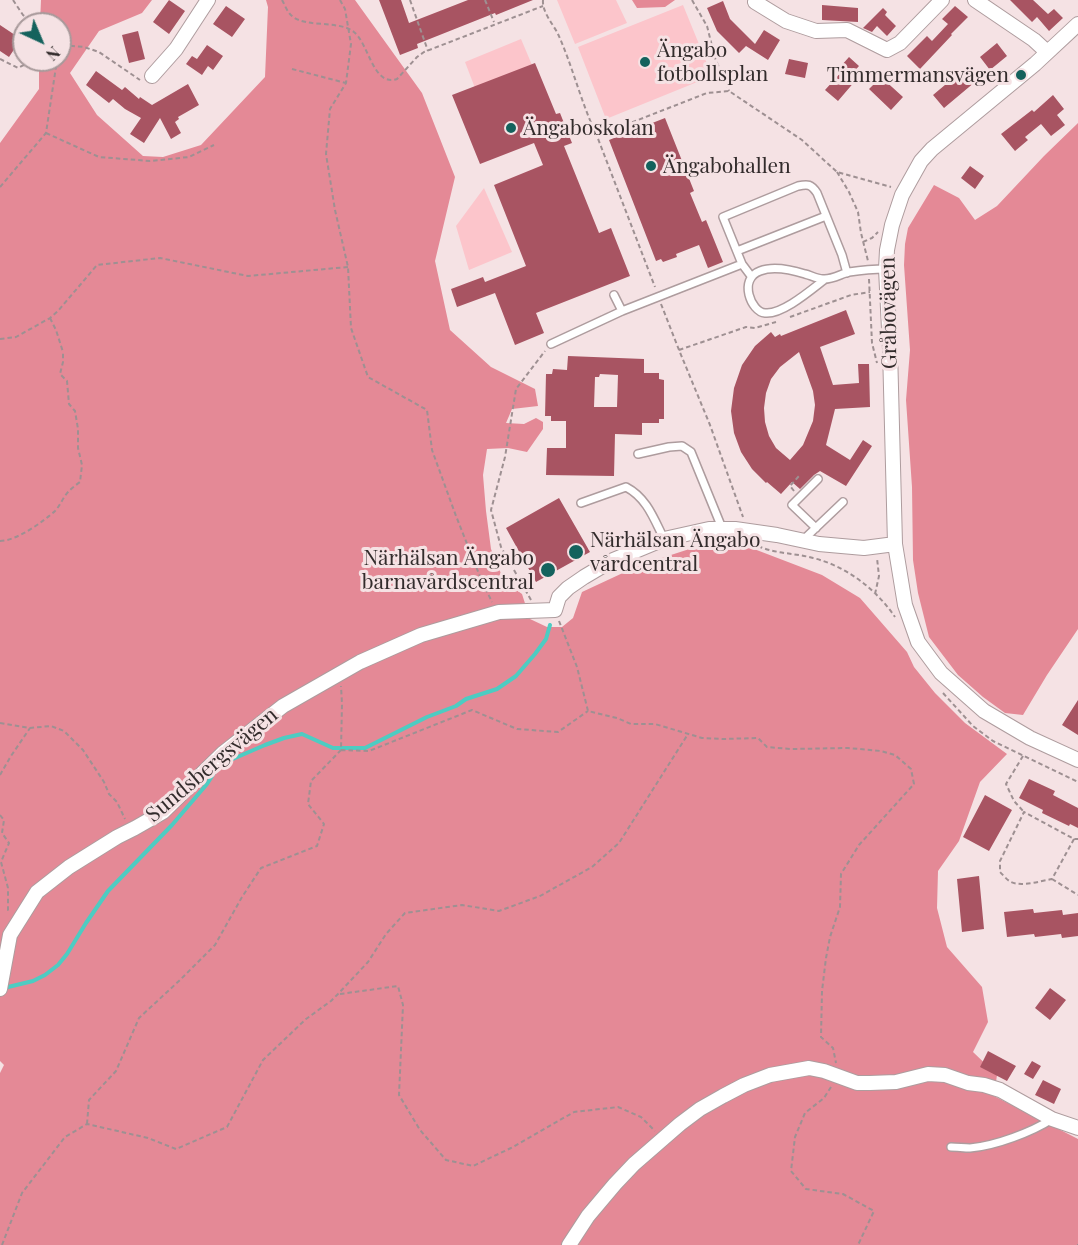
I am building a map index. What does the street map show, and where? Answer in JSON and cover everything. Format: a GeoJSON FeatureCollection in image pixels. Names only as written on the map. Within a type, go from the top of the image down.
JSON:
{"type":"FeatureCollection","features":[{"type":"Feature","properties":{"kind":"street"},"geometry":{"type":"LineString","coordinates":[[146,78],[176,49],[208,0]]}},
{"type":"Feature","properties":{"kind":"street"},"geometry":{"type":"LineString","coordinates":[[755,2],[786,21],[816,31],[847,30],[887,50],[900,43],[942,0]]}},
{"type":"Feature","properties":{"kind":"street"},"geometry":{"type":"LineString","coordinates":[[975,0],[1034,40],[1047,52]]}},
{"type":"Feature","properties":{"kind":"street","name":"Gråbovägen"},"geometry":{"type":"LineString","coordinates":[[1078,24],[942,139],[921,161],[902,195],[892,225],[886,269],[895,544],[905,605],[918,642],[941,673],[984,711],[1030,738],[1078,760]]}},
{"type":"Feature","properties":{"kind":"street","name":"Sundsbergsvägen"},"geometry":{"type":"LineString","coordinates":[[0,988],[10,935],[39,890],[69,867],[163,812],[224,753],[283,706],[360,662],[421,635],[499,612],[555,610],[559,597],[568,588],[611,561],[664,539],[709,529],[750,531],[819,544],[864,548],[895,544]]}},
{"type":"Feature","properties":{"kind":"street"},"geometry":{"type":"LineString","coordinates":[[569,1245],[588,1216],[608,1192],[634,1164],[663,1139],[700,1108],[744,1085],[770,1075],[809,1068],[838,1075],[857,1083],[896,1082],[928,1074],[945,1075],[1000,1090],[1052,1119],[1078,1128]]}},
{"type":"Feature","properties":{"kind":"lane"},"geometry":{"type":"LineString","coordinates":[[751,276],[742,264],[723,217],[807,184],[812,186],[817,193],[847,273]]}},
{"type":"Feature","properties":{"kind":"lane"},"geometry":{"type":"LineString","coordinates":[[736,251],[826,216]]}},
{"type":"Feature","properties":{"kind":"lane"},"geometry":{"type":"LineString","coordinates":[[551,344],[622,311],[742,264]]}},
{"type":"Feature","properties":{"kind":"lane"},"geometry":{"type":"LineString","coordinates":[[824,280],[793,270],[766,269],[751,276],[747,286],[752,303],[765,314],[789,306],[824,280],[868,269],[886,269]]}},
{"type":"Feature","properties":{"kind":"lane"},"geometry":{"type":"LineString","coordinates":[[614,295],[622,311]]}},
{"type":"Feature","properties":{"kind":"lane"},"geometry":{"type":"LineString","coordinates":[[638,453],[682,446],[691,452],[722,528]]}},
{"type":"Feature","properties":{"kind":"lane"},"geometry":{"type":"LineString","coordinates":[[816,528],[792,505],[818,479]]}},
{"type":"Feature","properties":{"kind":"lane"},"geometry":{"type":"LineString","coordinates":[[581,503],[626,487],[636,492],[646,504],[664,539]]}},
{"type":"Feature","properties":{"kind":"lane"},"geometry":{"type":"LineString","coordinates":[[802,541],[843,502]]}},
{"type":"Feature","properties":{"kind":"lane"},"geometry":{"type":"LineString","coordinates":[[951,1147],[971,1148],[994,1143],[1039,1127],[1052,1119]]}},
{"type":"Feature","properties":{"kind":"path"},"geometry":{"type":"LineString","coordinates":[[282,0],[291,15],[298,20],[348,29],[355,33],[360,38],[377,73],[393,81],[417,57],[428,51],[543,6]]}},
{"type":"Feature","properties":{"kind":"path"},"geometry":{"type":"LineString","coordinates":[[340,0],[345,9],[351,44],[346,83],[330,109],[326,154],[335,210],[348,267],[351,328],[368,377],[427,410],[432,450],[481,579],[499,612]]}},
{"type":"Feature","properties":{"kind":"path"},"geometry":{"type":"LineString","coordinates":[[410,0],[428,51]]}},
{"type":"Feature","properties":{"kind":"path"},"geometry":{"type":"LineString","coordinates":[[485,0],[494,24]]}},
{"type":"Feature","properties":{"kind":"path"},"geometry":{"type":"LineString","coordinates":[[543,0],[543,6],[558,34],[588,117],[597,135],[753,540],[758,546],[767,550],[813,558],[832,564],[860,580],[887,604],[896,618]]}},
{"type":"Feature","properties":{"kind":"path"},"geometry":{"type":"LineString","coordinates":[[692,0],[707,26],[715,58],[729,91],[802,140],[837,172],[849,192],[858,212],[867,256],[872,343],[878,366]]}},
{"type":"Feature","properties":{"kind":"path"},"geometry":{"type":"LineString","coordinates":[[72,46],[99,52],[146,78]]}},
{"type":"Feature","properties":{"kind":"path"},"geometry":{"type":"LineString","coordinates":[[292,69],[346,83]]}},
{"type":"Feature","properties":{"kind":"path"},"geometry":{"type":"LineString","coordinates":[[0,187],[46,133],[55,72]]}},
{"type":"Feature","properties":{"kind":"path"},"geometry":{"type":"LineString","coordinates":[[597,135],[707,93],[729,91]]}},
{"type":"Feature","properties":{"kind":"path"},"geometry":{"type":"LineString","coordinates":[[46,133],[99,158],[150,161],[189,157],[214,145]]}},
{"type":"Feature","properties":{"kind":"path"},"geometry":{"type":"LineString","coordinates":[[837,172],[894,187]]}},
{"type":"Feature","properties":{"kind":"path"},"geometry":{"type":"LineString","coordinates":[[0,339],[16,337],[51,318],[97,265],[160,258],[248,276],[348,267]]}},
{"type":"Feature","properties":{"kind":"path"},"geometry":{"type":"LineString","coordinates":[[0,541],[9,541],[18,537],[41,522],[57,510],[69,491],[80,482],[82,465],[75,411],[69,404],[67,381],[60,374],[63,352],[51,318]]}},
{"type":"Feature","properties":{"kind":"path"},"geometry":{"type":"LineString","coordinates":[[532,601],[501,547],[491,510],[505,456],[516,389],[551,344]]}},
{"type":"Feature","properties":{"kind":"path"},"geometry":{"type":"LineString","coordinates":[[799,476],[790,486],[799,498]]}},
{"type":"Feature","properties":{"kind":"path"},"geometry":{"type":"LineString","coordinates":[[875,594],[879,576],[876,548]]}},
{"type":"Feature","properties":{"kind":"path"},"geometry":{"type":"LineString","coordinates":[[563,633],[577,667],[588,711]]}},
{"type":"Feature","properties":{"kind":"path"},"geometry":{"type":"LineString","coordinates":[[87,1124],[89,1100],[116,1071],[139,1018],[215,945],[261,868],[317,846],[324,824],[308,804],[311,781],[341,749],[340,674]]}},
{"type":"Feature","properties":{"kind":"path"},"geometry":{"type":"LineString","coordinates":[[942,692],[973,726],[993,741],[1078,782]]}},
{"type":"Feature","properties":{"kind":"path"},"geometry":{"type":"LineString","coordinates":[[341,749],[369,751],[472,710],[517,729],[558,732],[588,711],[631,724],[655,724],[702,738],[722,740],[758,738],[767,747],[848,748],[881,751],[895,755],[911,770],[914,784],[859,845],[841,874],[840,907],[826,958],[821,1017],[821,1037],[833,1048],[838,1075],[824,1098],[805,1113],[795,1137],[791,1171],[806,1189],[843,1194],[874,1210],[858,1245]]}},
{"type":"Feature","properties":{"kind":"path"},"geometry":{"type":"LineString","coordinates":[[0,723],[30,728],[51,726],[64,730],[83,750],[104,782],[109,794],[117,802],[123,817],[135,828]]}},
{"type":"Feature","properties":{"kind":"path"},"geometry":{"type":"LineString","coordinates":[[0,774],[30,728]]}},
{"type":"Feature","properties":{"kind":"path"},"geometry":{"type":"LineString","coordinates":[[2,1245],[22,1193],[65,1137],[87,1124],[148,1138],[176,1149],[227,1127],[263,1060],[306,1019],[338,994],[368,962],[386,934],[405,913],[462,905],[499,911],[540,896],[592,867],[619,843],[688,734]]}},
{"type":"Feature","properties":{"kind":"path"},"geometry":{"type":"LineString","coordinates":[[1023,756],[1006,784],[1014,801],[1024,812],[1076,839],[1052,879]]}},
{"type":"Feature","properties":{"kind":"path"},"geometry":{"type":"LineString","coordinates":[[1024,812],[1000,861],[1000,872],[1013,884],[1052,879],[1078,895]]}},
{"type":"Feature","properties":{"kind":"path"},"geometry":{"type":"LineString","coordinates":[[0,815],[4,820],[2,833],[9,843],[1,862],[8,888],[8,910],[17,924]]}},
{"type":"Feature","properties":{"kind":"path"},"geometry":{"type":"LineString","coordinates":[[338,994],[398,986],[403,1005],[399,1095],[420,1130],[446,1160],[473,1166],[511,1148],[574,1112],[618,1107],[641,1117],[663,1139]]}},
{"type":"Feature","properties":{"kind":"shaded area"},"geometry":{"type":"Polygon","coordinates":[[[41,0],[152,0],[142,13],[99,31],[72,70],[72,12],[40,12],[41,0]]]}},
{"type":"Feature","properties":{"kind":"shaded area"},"geometry":{"type":"Polygon","coordinates":[[[266,0],[355,0],[422,93],[455,177],[435,261],[450,330],[491,367],[535,389],[538,406],[512,409],[506,423],[524,424],[536,418],[543,422],[543,429],[527,452],[508,448],[487,449],[483,475],[491,549],[504,581],[522,594],[530,619],[547,627],[562,627],[573,618],[582,592],[640,565],[708,543],[754,549],[822,575],[860,598],[907,652],[914,667],[935,693],[965,723],[1007,754],[980,782],[959,841],[938,871],[937,908],[947,947],[982,987],[988,1022],[973,1052],[997,1075],[994,1096],[1078,1139],[1078,1245],[0,1245],[0,1073],[4,1065],[0,1061],[0,143],[39,89],[39,72],[71,72],[97,115],[143,156],[163,157],[201,145],[265,77],[268,7],[266,0]]]}},
{"type":"Feature","properties":{"kind":"shaded area"},"geometry":{"type":"Polygon","coordinates":[[[557,0],[616,0],[627,23],[575,44],[557,0]]]}},
{"type":"Feature","properties":{"kind":"shaded area"},"geometry":{"type":"Polygon","coordinates":[[[632,0],[675,0],[665,7],[637,8],[632,0]]]}},
{"type":"Feature","properties":{"kind":"shaded area","name":"Ängabo fotbollsplan"},"geometry":{"type":"Polygon","coordinates":[[[683,5],[712,76],[606,119],[578,47],[683,5]]]}},
{"type":"Feature","properties":{"kind":"shaded area"},"geometry":{"type":"Polygon","coordinates":[[[521,39],[532,65],[475,88],[465,62],[521,39]]]}},
{"type":"Feature","properties":{"kind":"shaded area"},"geometry":{"type":"Polygon","coordinates":[[[1078,123],[1078,629],[1023,715],[1005,713],[983,697],[958,675],[929,637],[918,593],[913,560],[912,487],[906,400],[910,350],[904,265],[905,244],[908,228],[934,185],[959,198],[975,220],[997,206],[1078,123]]]}},
{"type":"Feature","properties":{"kind":"shaded area"},"geometry":{"type":"Polygon","coordinates":[[[484,188],[512,252],[469,270],[456,226],[484,188]]]}},
{"type":"Feature","properties":{"kind":"building"},"geometry":{"type":"Polygon","coordinates":[[[169,0],[185,11],[169,34],[153,22],[169,0]]]}},
{"type":"Feature","properties":{"kind":"building"},"geometry":{"type":"Polygon","coordinates":[[[379,0],[401,0],[409,23],[468,0],[533,0],[417,44],[418,48],[400,55],[379,0]]]}},
{"type":"Feature","properties":{"kind":"building"},"geometry":{"type":"Polygon","coordinates":[[[1010,0],[1033,0],[1048,14],[1054,9],[1063,18],[1049,31],[1037,17],[1032,22],[1010,0]]]}},
{"type":"Feature","properties":{"kind":"building"},"geometry":{"type":"Polygon","coordinates":[[[723,1],[730,19],[755,44],[764,30],[780,40],[768,60],[746,46],[739,53],[717,31],[707,8],[723,1]]]}},
{"type":"Feature","properties":{"kind":"building"},"geometry":{"type":"Polygon","coordinates":[[[822,5],[858,8],[858,22],[822,20],[822,5]]]}},
{"type":"Feature","properties":{"kind":"building"},"geometry":{"type":"Polygon","coordinates":[[[226,6],[245,19],[232,37],[213,24],[226,6]]]}},
{"type":"Feature","properties":{"kind":"building"},"geometry":{"type":"Polygon","coordinates":[[[955,6],[968,17],[920,69],[907,56],[927,36],[932,41],[948,24],[942,19],[955,6]]]}},
{"type":"Feature","properties":{"kind":"building"},"geometry":{"type":"Polygon","coordinates":[[[883,8],[887,12],[885,15],[896,26],[887,36],[877,26],[872,32],[863,28],[883,8]]]}},
{"type":"Feature","properties":{"kind":"building"},"geometry":{"type":"Polygon","coordinates":[[[0,25],[12,33],[12,52],[9,57],[0,51],[0,25]]]}},
{"type":"Feature","properties":{"kind":"building"},"geometry":{"type":"Polygon","coordinates":[[[138,31],[145,59],[129,63],[122,35],[138,31]]]}},
{"type":"Feature","properties":{"kind":"building"},"geometry":{"type":"Polygon","coordinates":[[[997,43],[1007,56],[990,70],[980,57],[997,43]]]}},
{"type":"Feature","properties":{"kind":"building"},"geometry":{"type":"Polygon","coordinates":[[[207,45],[223,56],[213,70],[208,66],[202,75],[186,64],[192,56],[197,59],[207,45]]]}},
{"type":"Feature","properties":{"kind":"building"},"geometry":{"type":"Polygon","coordinates":[[[849,57],[859,66],[851,75],[856,80],[838,101],[825,90],[844,69],[841,66],[849,57]]]}},
{"type":"Feature","properties":{"kind":"building"},"geometry":{"type":"Polygon","coordinates":[[[789,59],[808,63],[805,78],[785,74],[789,59]]]}},
{"type":"Feature","properties":{"kind":"building"},"geometry":{"type":"Polygon","coordinates":[[[535,63],[556,114],[560,113],[572,143],[564,146],[599,233],[611,228],[630,276],[536,313],[544,333],[515,345],[495,293],[457,307],[451,289],[483,277],[485,282],[526,266],[494,185],[543,165],[534,143],[480,164],[452,95],[535,63]]]}},
{"type":"Feature","properties":{"kind":"building"},"geometry":{"type":"Polygon","coordinates":[[[964,69],[975,82],[944,108],[933,95],[964,69]]]}},
{"type":"Feature","properties":{"kind":"building"},"geometry":{"type":"Polygon","coordinates":[[[96,71],[122,90],[125,87],[139,99],[140,97],[152,105],[188,84],[199,105],[178,117],[179,119],[175,122],[181,133],[171,139],[160,118],[144,143],[130,134],[141,118],[113,99],[109,103],[86,85],[96,71]]]}},
{"type":"Feature","properties":{"kind":"building"},"geometry":{"type":"Polygon","coordinates":[[[881,77],[903,97],[891,110],[869,89],[881,77]]]}},
{"type":"Feature","properties":{"kind":"building"},"geometry":{"type":"Polygon","coordinates":[[[1053,95],[1064,109],[1057,115],[1065,125],[1051,136],[1041,124],[1025,137],[1028,140],[1015,151],[1001,134],[1032,110],[1034,112],[1053,95]]]}},
{"type":"Feature","properties":{"kind":"building","name":"Ängabohallen"},"geometry":{"type":"Polygon","coordinates":[[[665,118],[694,191],[690,193],[702,222],[706,220],[723,262],[708,268],[699,245],[676,254],[677,257],[663,262],[661,259],[656,261],[609,140],[665,118]]]}},
{"type":"Feature","properties":{"kind":"building"},"geometry":{"type":"Polygon","coordinates":[[[970,166],[984,176],[975,189],[961,178],[970,166]]]}},
{"type":"Feature","properties":{"kind":"building"},"geometry":{"type":"Polygon","coordinates":[[[846,310],[855,334],[820,347],[833,385],[859,383],[858,364],[869,364],[870,407],[835,409],[826,445],[850,460],[863,440],[872,446],[846,486],[820,471],[800,489],[792,482],[781,494],[752,469],[741,452],[734,433],[731,411],[734,388],[742,365],[755,346],[771,332],[775,337],[780,334],[781,336],[846,310]],[[799,352],[780,367],[771,379],[766,393],[764,408],[769,436],[776,448],[790,460],[803,445],[813,421],[815,405],[813,391],[799,352]]]}},
{"type":"Feature","properties":{"kind":"building"},"geometry":{"type":"Polygon","coordinates":[[[568,356],[644,359],[644,373],[659,373],[659,379],[664,380],[664,419],[659,419],[659,423],[642,423],[642,435],[615,434],[614,476],[546,475],[547,448],[566,448],[566,421],[551,421],[551,416],[545,416],[546,374],[552,374],[553,369],[567,370],[568,356]],[[600,374],[599,377],[595,377],[594,407],[617,407],[618,375],[600,374]]]}},
{"type":"Feature","properties":{"kind":"building"},"geometry":{"type":"Polygon","coordinates":[[[559,498],[590,552],[536,582],[506,528],[559,498]]]}},
{"type":"Feature","properties":{"kind":"building"},"geometry":{"type":"Polygon","coordinates":[[[1078,700],[1078,735],[1062,725],[1078,700]]]}},
{"type":"Feature","properties":{"kind":"building"},"geometry":{"type":"Polygon","coordinates":[[[1029,779],[1055,791],[1053,795],[1078,808],[1078,828],[1042,813],[1043,810],[1019,798],[1029,779]]]}},
{"type":"Feature","properties":{"kind":"building"},"geometry":{"type":"Polygon","coordinates":[[[985,795],[1012,810],[989,851],[963,837],[985,795]]]}},
{"type":"Feature","properties":{"kind":"building"},"geometry":{"type":"Polygon","coordinates":[[[979,876],[984,929],[962,932],[957,879],[979,876]]]}},
{"type":"Feature","properties":{"kind":"building"},"geometry":{"type":"Polygon","coordinates":[[[1033,909],[1034,913],[1062,910],[1063,915],[1078,913],[1078,936],[1062,938],[1061,934],[1035,937],[1034,934],[1007,937],[1004,912],[1033,909]]]}},
{"type":"Feature","properties":{"kind":"building"},"geometry":{"type":"Polygon","coordinates":[[[1050,988],[1066,1000],[1050,1020],[1035,1008],[1050,988]]]}},
{"type":"Feature","properties":{"kind":"building"},"geometry":{"type":"Polygon","coordinates":[[[988,1051],[1016,1066],[1007,1081],[980,1067],[988,1051]]]}},
{"type":"Feature","properties":{"kind":"building"},"geometry":{"type":"Polygon","coordinates":[[[1032,1061],[1041,1066],[1033,1079],[1024,1074],[1032,1061]]]}},
{"type":"Feature","properties":{"kind":"building"},"geometry":{"type":"Polygon","coordinates":[[[1043,1080],[1061,1089],[1054,1104],[1035,1095],[1043,1080]]]}},
{"type":"Feature","properties":{"kind":"waterway"},"geometry":{"type":"LineString","coordinates":[[4,988],[33,981],[58,965],[108,891],[172,825],[207,784],[219,765],[265,745],[302,734],[333,748],[365,748],[427,717],[456,706],[466,699],[497,689],[516,676],[535,654],[546,639],[550,625]]}},
{"type":"Feature","properties":{"kind":"place","name":"Ängabo fotbollsplan"},"geometry":{"type":"Point","coordinates":[645,62]}},
{"type":"Feature","properties":{"kind":"place","name":"Timmermansvägen"},"geometry":{"type":"Point","coordinates":[1021,75]}},
{"type":"Feature","properties":{"kind":"place","name":"Ängaboskolan"},"geometry":{"type":"Point","coordinates":[511,128]}},
{"type":"Feature","properties":{"kind":"place","name":"Ängabohallen"},"geometry":{"type":"Point","coordinates":[651,166]}},
{"type":"Feature","properties":{"kind":"place","name":"Närhälsan Ängabo vårdcentral"},"geometry":{"type":"Point","coordinates":[576,552]}},
{"type":"Feature","properties":{"kind":"place","name":"Närhälsan Ängabo barnavårdscentral"},"geometry":{"type":"Point","coordinates":[548,570]}}]}
